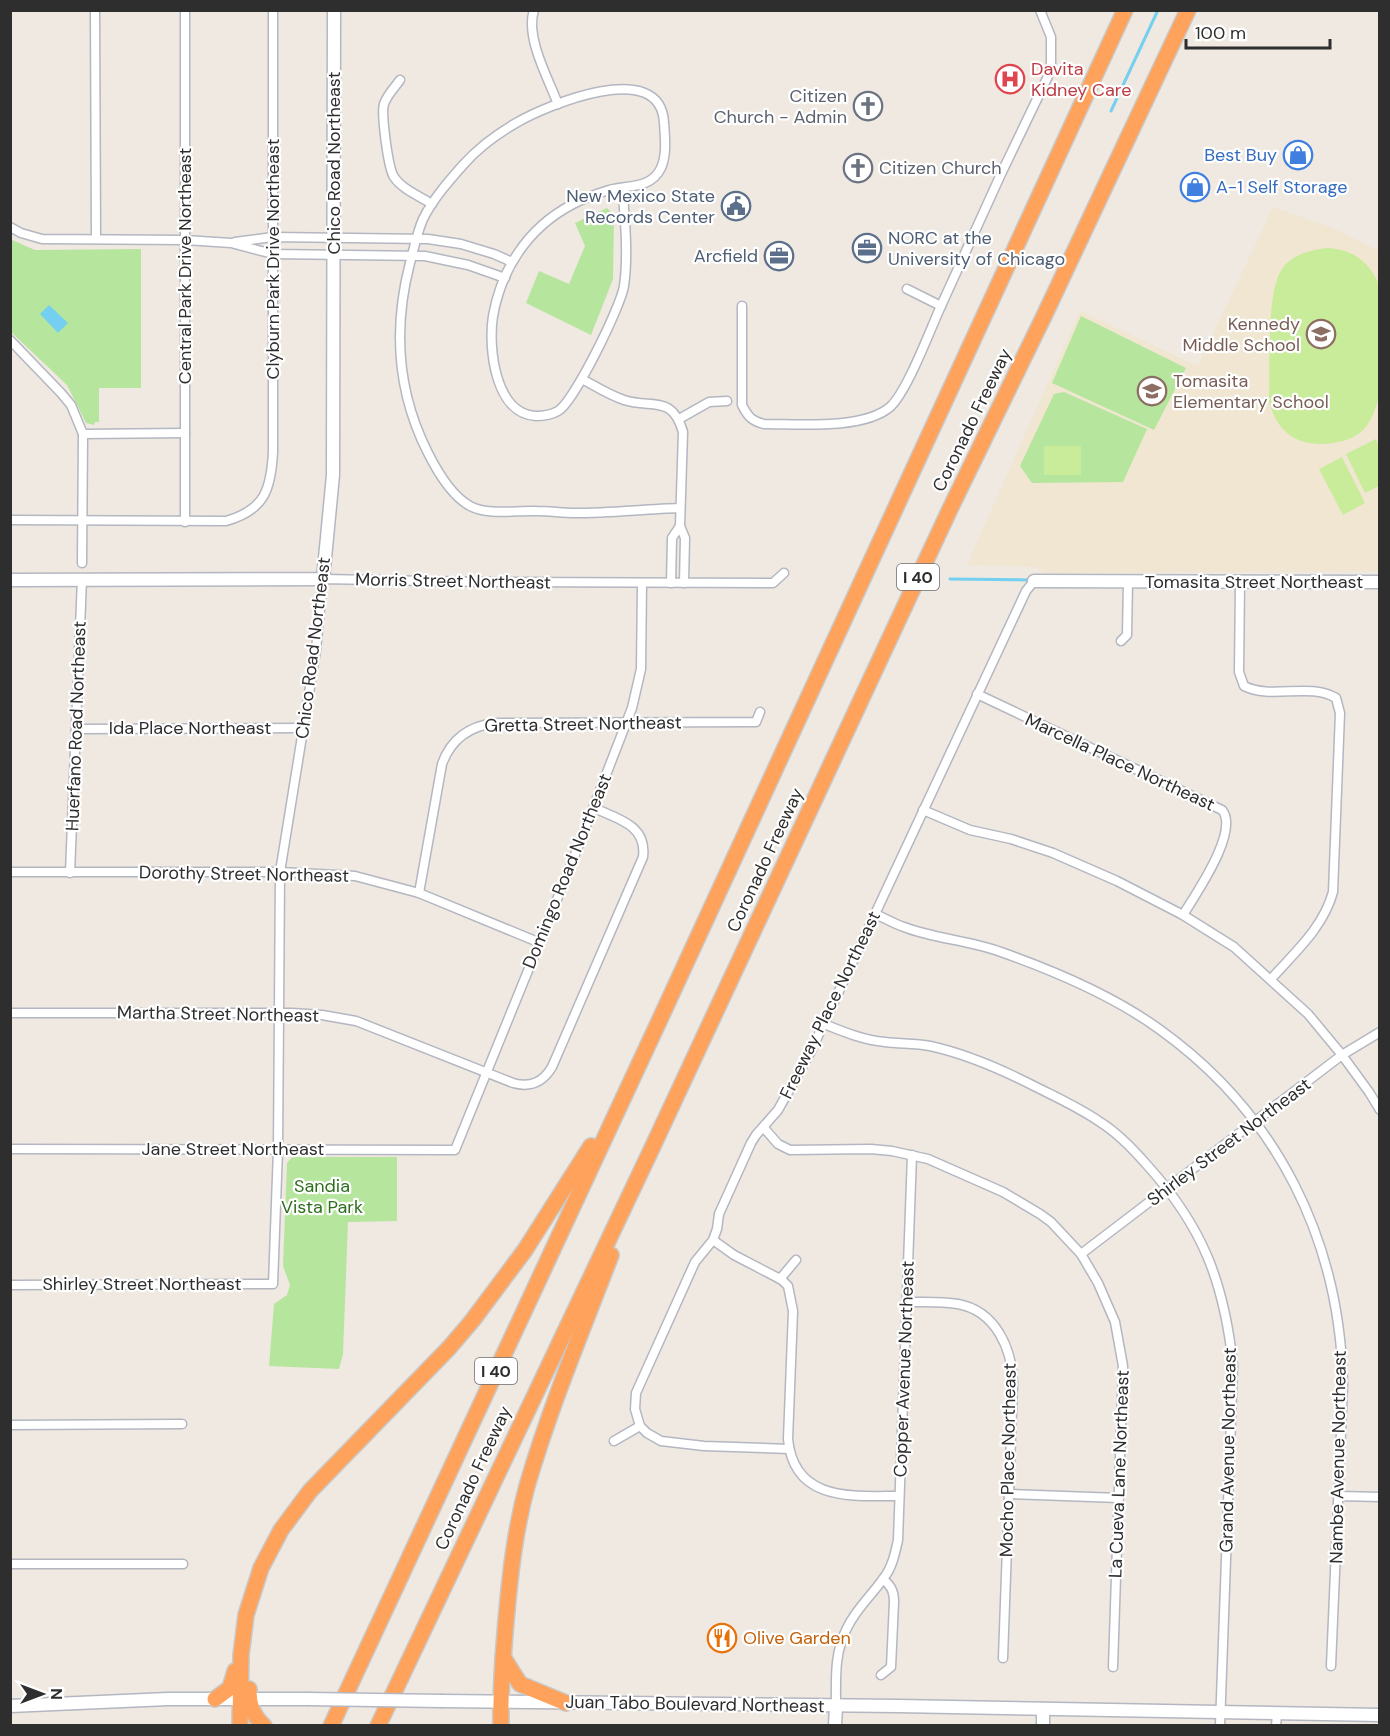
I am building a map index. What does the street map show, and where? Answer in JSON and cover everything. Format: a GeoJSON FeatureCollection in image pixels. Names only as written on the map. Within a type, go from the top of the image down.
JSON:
{"type":"FeatureCollection","features":[{"type":"Feature","properties":{"kind":"highway","name":"Coronado Freeway"},"geometry":{"type":"LineString","coordinates":[[331,1725],[661,1017],[1125,10]]}},
{"type":"Feature","properties":{"kind":"highway","name":"Coronado Freeway"},"geometry":{"type":"LineString","coordinates":[[378,1725],[653,1146],[950,509],[1188,10]]}},
{"type":"Feature","properties":{"kind":"highway"},"geometry":{"type":"LineString","coordinates":[[240,1725],[245,1699],[242,1644],[251,1596],[265,1558],[287,1520],[310,1491],[449,1348],[519,1259],[584,1159],[661,1017]]}},
{"type":"Feature","properties":{"kind":"highway"},"geometry":{"type":"LineString","coordinates":[[501,1725],[503,1657],[515,1540],[527,1487],[560,1388],[653,1146]]}},
{"type":"Feature","properties":{"kind":"highway"},"geometry":{"type":"LineString","coordinates":[[215,1699],[227,1691],[234,1679],[241,1615],[255,1568],[278,1525],[287,1520]]}},
{"type":"Feature","properties":{"kind":"highway"},"geometry":{"type":"LineString","coordinates":[[503,1657],[520,1684],[567,1702]]}},
{"type":"Feature","properties":{"kind":"highway"},"geometry":{"type":"LineString","coordinates":[[245,1699],[253,1713],[264,1725]]}},
{"type":"Feature","properties":{"kind":"main road","name":"Chico Road Northeast"},"geometry":{"type":"LineString","coordinates":[[323,579],[333,475],[334,10]]}},
{"type":"Feature","properties":{"kind":"main road","name":"Morris Street Northeast"},"geometry":{"type":"LineString","coordinates":[[10,580],[323,579]]}},
{"type":"Feature","properties":{"kind":"main road","name":"Tomasita Street Northeast"},"geometry":{"type":"LineString","coordinates":[[1034,581],[1380,582]]}},
{"type":"Feature","properties":{"kind":"main road","name":"Juan Tabo Boulevard Northeast"},"geometry":{"type":"LineString","coordinates":[[10,1706],[215,1699],[308,1699],[1043,1709],[1220,1719],[1362,1720],[1380,1715]]}},
{"type":"Feature","properties":{"kind":"main road","name":"Copper Avenue Northeast"},"geometry":{"type":"LineString","coordinates":[[836,1706],[836,1725]]}},
{"type":"Feature","properties":{"kind":"main road"},"geometry":{"type":"LineString","coordinates":[[1043,1709],[1043,1725]]}},
{"type":"Feature","properties":{"kind":"street"},"geometry":{"type":"LineString","coordinates":[[95,10],[96,239]]}},
{"type":"Feature","properties":{"kind":"street","name":"Central Park Drive Northeast"},"geometry":{"type":"LineString","coordinates":[[185,10],[185,522]]}},
{"type":"Feature","properties":{"kind":"street","name":"Clyburn Park Drive Northeast"},"geometry":{"type":"LineString","coordinates":[[185,522],[226,521],[250,511],[258,504],[268,486],[273,452],[273,10]]}},
{"type":"Feature","properties":{"kind":"street"},"geometry":{"type":"LineString","coordinates":[[534,10],[532,24],[535,44],[558,104]]}},
{"type":"Feature","properties":{"kind":"street"},"geometry":{"type":"LineString","coordinates":[[742,306],[742,405],[747,417],[764,424],[845,422],[867,418],[886,410],[900,395],[1051,70],[1051,37],[1040,10]]}},
{"type":"Feature","properties":{"kind":"street"},"geometry":{"type":"LineString","coordinates":[[400,80],[384,105],[383,120],[388,164],[392,175],[401,185],[432,204]]}},
{"type":"Feature","properties":{"kind":"street"},"geometry":{"type":"LineString","coordinates":[[622,188],[625,222],[623,288],[617,306],[572,398],[564,407],[547,415],[530,416],[518,411],[503,393],[494,363],[493,316],[512,262],[530,236],[557,214],[589,197],[622,188],[645,184],[658,173],[664,155],[664,119],[660,105],[641,90],[598,93],[558,104],[514,124],[492,138],[471,157],[432,204],[424,218],[412,256],[402,300],[399,327],[400,361],[406,397],[431,459],[451,487],[474,508],[487,511],[563,513],[680,508]]}},
{"type":"Feature","properties":{"kind":"street"},"geometry":{"type":"LineString","coordinates":[[10,227],[42,239],[184,240],[231,243],[273,254],[438,258],[468,264],[505,278]]}},
{"type":"Feature","properties":{"kind":"street"},"geometry":{"type":"LineString","coordinates":[[231,243],[273,237],[417,238],[461,244],[512,262]]}},
{"type":"Feature","properties":{"kind":"street"},"geometry":{"type":"LineString","coordinates":[[907,289],[941,306]]}},
{"type":"Feature","properties":{"kind":"street"},"geometry":{"type":"LineString","coordinates":[[10,340],[62,393],[71,405],[83,434],[82,562]]}},
{"type":"Feature","properties":{"kind":"street"},"geometry":{"type":"LineString","coordinates":[[582,379],[623,400],[664,406],[679,419],[682,432],[680,526],[685,538],[684,583]]}},
{"type":"Feature","properties":{"kind":"street"},"geometry":{"type":"LineString","coordinates":[[679,419],[709,402],[727,401]]}},
{"type":"Feature","properties":{"kind":"street"},"geometry":{"type":"LineString","coordinates":[[83,434],[185,433]]}},
{"type":"Feature","properties":{"kind":"street"},"geometry":{"type":"LineString","coordinates":[[10,520],[185,522]]}},
{"type":"Feature","properties":{"kind":"street"},"geometry":{"type":"LineString","coordinates":[[671,583],[672,538],[680,526]]}},
{"type":"Feature","properties":{"kind":"street","name":"Morris Street Northeast"},"geometry":{"type":"LineString","coordinates":[[323,579],[773,583],[784,573]]}},
{"type":"Feature","properties":{"kind":"street","name":"Huerfano Road Northeast"},"geometry":{"type":"LineString","coordinates":[[70,873],[82,579]]}},
{"type":"Feature","properties":{"kind":"street","name":"Chico Road Northeast"},"geometry":{"type":"LineString","coordinates":[[273,1284],[278,1150],[280,872],[316,650],[323,579]]}},
{"type":"Feature","properties":{"kind":"street","name":"Freeway Place Northeast"},"geometry":{"type":"LineString","coordinates":[[640,1426],[635,1409],[636,1393],[695,1262],[713,1240],[717,1229],[718,1214],[751,1143],[791,1090],[824,1024],[977,694],[1026,591],[1034,581]]}},
{"type":"Feature","properties":{"kind":"street","name":"Tomasita Street Northeast"},"geometry":{"type":"LineString","coordinates":[[1121,641],[1127,635],[1128,582]]}},
{"type":"Feature","properties":{"kind":"street","name":"Domingo Road Northeast"},"geometry":{"type":"LineString","coordinates":[[455,1150],[627,722],[641,669],[642,583]]}},
{"type":"Feature","properties":{"kind":"street"},"geometry":{"type":"LineString","coordinates":[[1240,583],[1239,672],[1244,686],[1260,691],[1323,692],[1336,698],[1340,713],[1333,892],[1328,909],[1316,930],[1271,980]]}},
{"type":"Feature","properties":{"kind":"street","name":"Marcella Place Northeast"},"geometry":{"type":"LineString","coordinates":[[977,694],[1208,802],[1225,813],[1224,837],[1218,856],[1183,915]]}},
{"type":"Feature","properties":{"kind":"street","name":"Gretta Street Northeast"},"geometry":{"type":"LineString","coordinates":[[419,893],[442,764],[450,748],[460,737],[479,726],[495,723],[756,722],[760,712]]}},
{"type":"Feature","properties":{"kind":"street","name":"Ida Place Northeast"},"geometry":{"type":"LineString","coordinates":[[77,729],[304,728]]}},
{"type":"Feature","properties":{"kind":"street","name":"Martha Street Northeast"},"geometry":{"type":"LineString","coordinates":[[10,1012],[311,1013],[356,1021],[513,1083],[525,1085],[536,1083],[548,1075],[552,1067],[641,863],[643,844],[636,830],[625,822],[594,808]]}},
{"type":"Feature","properties":{"kind":"street"},"geometry":{"type":"LineString","coordinates":[[923,810],[970,830],[1011,839],[1053,853],[1117,881],[1183,915],[1234,947],[1308,1014],[1342,1055],[1380,1110]]}},
{"type":"Feature","properties":{"kind":"street","name":"Dorothy Street Northeast"},"geometry":{"type":"LineString","coordinates":[[10,872],[280,872],[355,876],[419,893],[538,942]]}},
{"type":"Feature","properties":{"kind":"street","name":"Nambe Avenue Northeast"},"geometry":{"type":"LineString","coordinates":[[875,914],[904,927],[1000,951],[1092,991],[1129,1010],[1159,1029],[1197,1059],[1226,1087],[1256,1122],[1282,1161],[1299,1190],[1312,1221],[1331,1282],[1339,1321],[1343,1361],[1331,1666]]}},
{"type":"Feature","properties":{"kind":"street","name":"Grand Avenue Northeast"},"geometry":{"type":"LineString","coordinates":[[824,1024],[849,1035],[882,1042],[929,1046],[983,1062],[1028,1082],[1102,1123],[1130,1146],[1168,1189],[1192,1222],[1225,1309],[1233,1365],[1220,1719]]}},
{"type":"Feature","properties":{"kind":"street","name":"Shirley Street Northeast"},"geometry":{"type":"LineString","coordinates":[[1081,1254],[1342,1055],[1380,1032]]}},
{"type":"Feature","properties":{"kind":"street"},"geometry":{"type":"LineString","coordinates":[[764,1128],[778,1144],[790,1150],[871,1149],[912,1155],[956,1170],[1020,1201],[1051,1222],[1081,1254]]}},
{"type":"Feature","properties":{"kind":"street","name":"Jane Street Northeast"},"geometry":{"type":"LineString","coordinates":[[10,1149],[455,1150]]}},
{"type":"Feature","properties":{"kind":"street","name":"Copper Avenue Northeast"},"geometry":{"type":"LineString","coordinates":[[836,1706],[838,1651],[846,1629],[856,1611],[883,1579],[894,1557],[897,1540],[912,1155]]}},
{"type":"Feature","properties":{"kind":"street"},"geometry":{"type":"LineString","coordinates":[[713,1240],[734,1255],[780,1279],[788,1286],[793,1311],[789,1449],[795,1466],[814,1486],[827,1492],[842,1495],[898,1496]]}},
{"type":"Feature","properties":{"kind":"street","name":"La Cueva Lane Northeast"},"geometry":{"type":"LineString","coordinates":[[1081,1254],[1111,1309],[1120,1345],[1124,1384],[1113,1667]]}},
{"type":"Feature","properties":{"kind":"street"},"geometry":{"type":"LineString","coordinates":[[780,1279],[796,1260]]}},
{"type":"Feature","properties":{"kind":"street","name":"Shirley Street Northeast"},"geometry":{"type":"LineString","coordinates":[[10,1285],[273,1284]]}},
{"type":"Feature","properties":{"kind":"street","name":"Mocho Place Northeast"},"geometry":{"type":"LineString","coordinates":[[906,1302],[958,1304],[969,1307],[987,1318],[996,1328],[1010,1353],[1013,1369],[1003,1658]]}},
{"type":"Feature","properties":{"kind":"street"},"geometry":{"type":"LineString","coordinates":[[10,1425],[182,1424]]}},
{"type":"Feature","properties":{"kind":"street"},"geometry":{"type":"LineString","coordinates":[[614,1441],[640,1426],[653,1437],[670,1443],[789,1449]]}},
{"type":"Feature","properties":{"kind":"street"},"geometry":{"type":"LineString","coordinates":[[1010,1494],[1119,1498]]}},
{"type":"Feature","properties":{"kind":"street"},"geometry":{"type":"LineString","coordinates":[[1339,1496],[1380,1497]]}},
{"type":"Feature","properties":{"kind":"street"},"geometry":{"type":"LineString","coordinates":[[10,1564],[183,1564]]}},
{"type":"Feature","properties":{"kind":"street"},"geometry":{"type":"LineString","coordinates":[[881,1675],[891,1667],[894,1602],[894,1593],[883,1579]]}},
{"type":"Feature","properties":{"kind":"shaded area","name":"Tomasita Elementary School"},"geometry":{"type":"Polygon","coordinates":[[[1273,207],[1335,229],[1379,251],[1379,571],[1045,573],[1034,567],[967,565],[1080,311],[1198,366],[1273,207]]]}},
{"type":"Feature","properties":{"kind":"green space"},"geometry":{"type":"Polygon","coordinates":[[[607,208],[614,215],[613,279],[591,335],[526,303],[539,271],[569,284],[585,246],[575,223],[607,208]]]}},
{"type":"Feature","properties":{"kind":"green space"},"geometry":{"type":"Polygon","coordinates":[[[10,239],[35,250],[141,249],[141,388],[99,388],[99,422],[95,422],[94,425],[86,423],[67,385],[11,332],[10,239]]]}},
{"type":"Feature","properties":{"kind":"green space","name":"Kennedy Middle School"},"geometry":{"type":"Polygon","coordinates":[[[1327,248],[1350,253],[1368,266],[1377,280],[1380,371],[1378,402],[1365,428],[1348,439],[1321,444],[1300,441],[1292,436],[1284,430],[1273,412],[1269,401],[1270,332],[1273,295],[1282,269],[1296,256],[1327,248]]]}},
{"type":"Feature","properties":{"kind":"green space"},"geometry":{"type":"Polygon","coordinates":[[[1081,316],[1186,368],[1154,430],[1052,383],[1081,316]]]}},
{"type":"Feature","properties":{"kind":"green space"},"geometry":{"type":"Polygon","coordinates":[[[1064,392],[1147,429],[1123,482],[1032,483],[1020,466],[1054,394],[1064,392]]]}},
{"type":"Feature","properties":{"kind":"green space"},"geometry":{"type":"Polygon","coordinates":[[[1376,439],[1379,447],[1379,486],[1365,493],[1346,454],[1376,439]]]}},
{"type":"Feature","properties":{"kind":"green space"},"geometry":{"type":"Polygon","coordinates":[[[1044,446],[1081,446],[1081,475],[1044,475],[1044,446]]]}},
{"type":"Feature","properties":{"kind":"green space"},"geometry":{"type":"Polygon","coordinates":[[[1342,457],[1365,503],[1343,515],[1319,469],[1342,457]]]}},
{"type":"Feature","properties":{"kind":"green space","name":"Sandia Vista Park"},"geometry":{"type":"Polygon","coordinates":[[[292,1157],[397,1157],[397,1221],[348,1222],[343,1354],[339,1369],[269,1366],[274,1304],[287,1295],[290,1285],[283,1266],[287,1163],[292,1157]]]}},
{"type":"Feature","properties":{"kind":"water"},"geometry":{"type":"Polygon","coordinates":[[[49,305],[68,323],[58,333],[40,314],[49,305]]]}},
{"type":"Feature","properties":{"kind":"waterway"},"geometry":{"type":"LineString","coordinates":[[1111,111],[1158,10]]}},
{"type":"Feature","properties":{"kind":"waterway"},"geometry":{"type":"LineString","coordinates":[[950,579],[1032,580]]}},
{"type":"Feature","properties":{"kind":"place","name":"Davita Kidney Care"},"geometry":{"type":"Point","coordinates":[1010,79]}},
{"type":"Feature","properties":{"kind":"place","name":"Citizen Church - Admin"},"geometry":{"type":"Point","coordinates":[868,106]}},
{"type":"Feature","properties":{"kind":"place","name":"Best Buy"},"geometry":{"type":"Point","coordinates":[1298,155]}},
{"type":"Feature","properties":{"kind":"place","name":"Citizen Church"},"geometry":{"type":"Point","coordinates":[858,168]}},
{"type":"Feature","properties":{"kind":"place","name":"A-1 Self Storage"},"geometry":{"type":"Point","coordinates":[1195,187]}},
{"type":"Feature","properties":{"kind":"place","name":"New Mexico State Records Center"},"geometry":{"type":"Point","coordinates":[736,206]}},
{"type":"Feature","properties":{"kind":"place","name":"NORC at the University of Chicago"},"geometry":{"type":"Point","coordinates":[867,248]}},
{"type":"Feature","properties":{"kind":"place","name":"Arcfield"},"geometry":{"type":"Point","coordinates":[779,256]}},
{"type":"Feature","properties":{"kind":"place","name":"Kennedy Middle School"},"geometry":{"type":"Point","coordinates":[1321,334]}},
{"type":"Feature","properties":{"kind":"place","name":"Tomasita Elementary School"},"geometry":{"type":"Point","coordinates":[1152,391]}},
{"type":"Feature","properties":{"kind":"place","name":"Olive Garden"},"geometry":{"type":"Point","coordinates":[722,1638]}}]}
